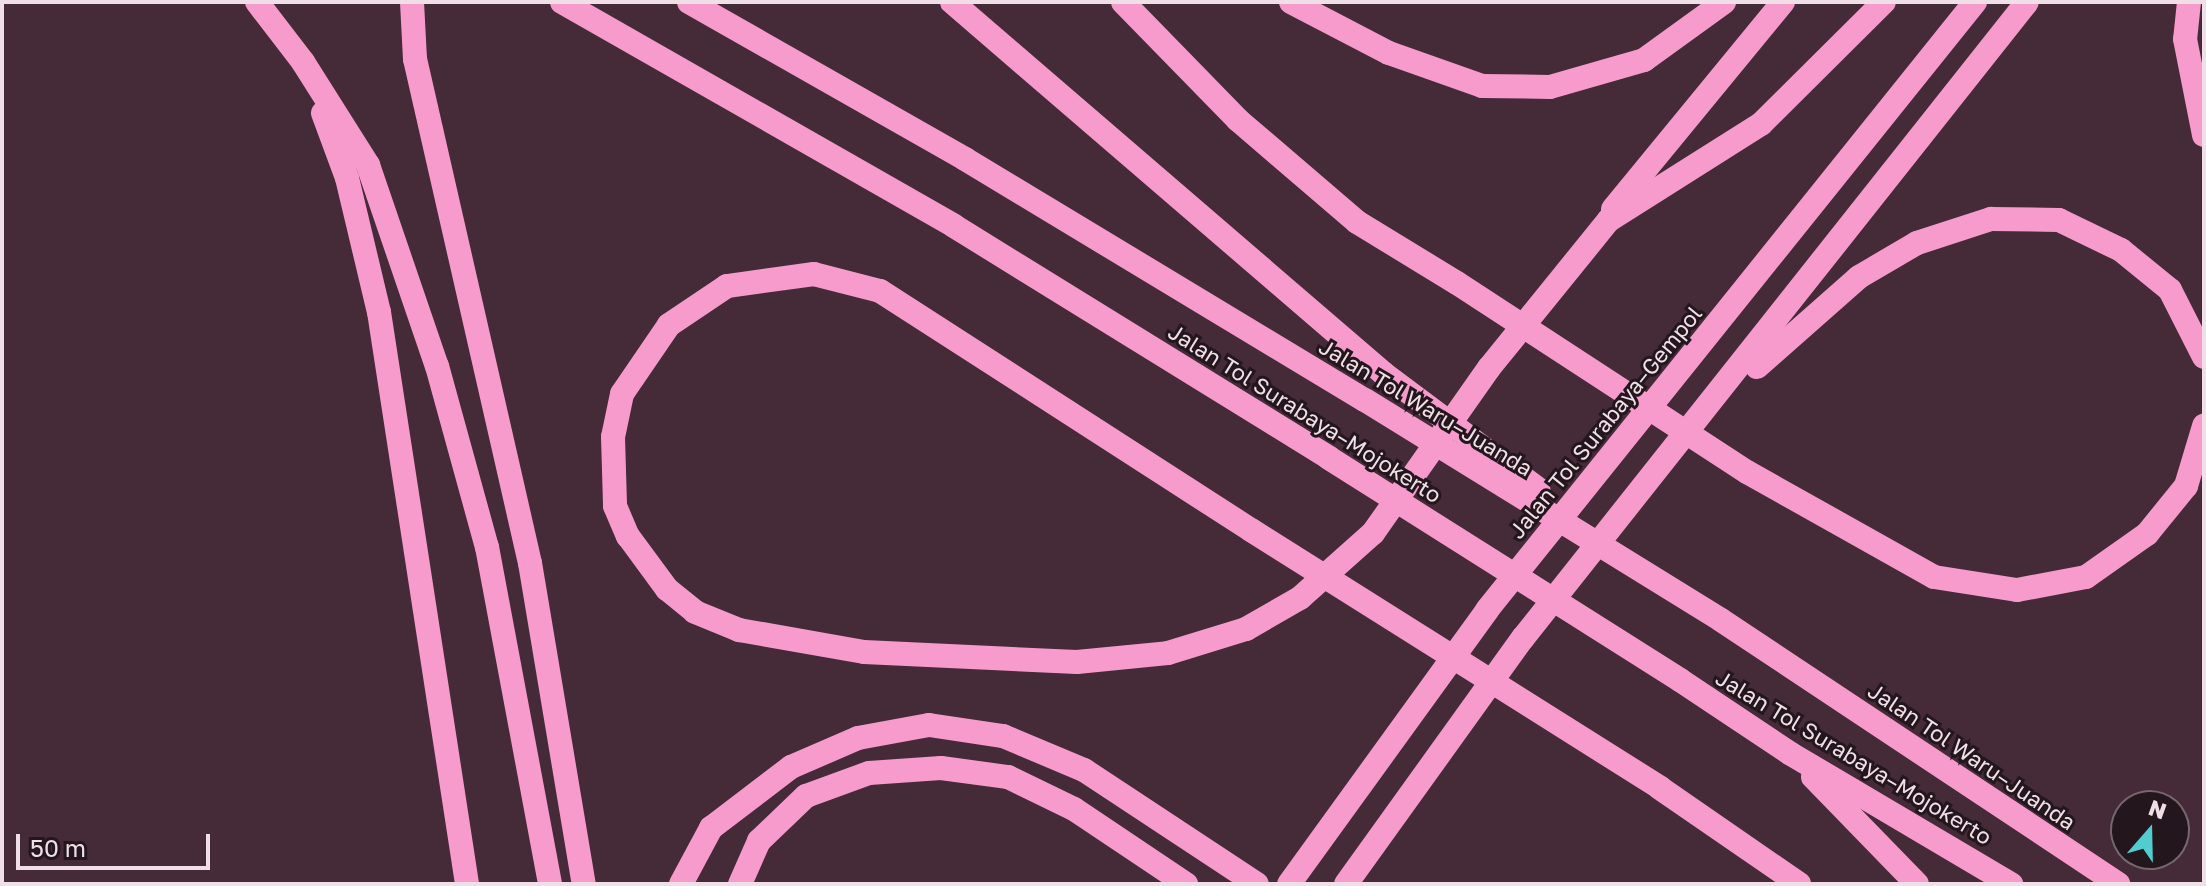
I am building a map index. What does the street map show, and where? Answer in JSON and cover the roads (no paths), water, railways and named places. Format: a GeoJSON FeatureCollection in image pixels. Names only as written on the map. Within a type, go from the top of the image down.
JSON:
{"type":"FeatureCollection","features":[{"type":"Feature","properties":{"kind":"highway"},"geometry":{"type":"LineString","coordinates":[[257,2],[303,62],[368,165],[437,366],[487,547],[550,884]]}},
{"type":"Feature","properties":{"kind":"highway"},"geometry":{"type":"LineString","coordinates":[[412,2],[415,59],[530,563],[584,884]]}},
{"type":"Feature","properties":{"kind":"highway","name":"Jalan Tol Surabaya–Mojokerto"},"geometry":{"type":"LineString","coordinates":[[562,2],[954,226],[1329,458],[1680,680],[1791,754],[2011,884]]}},
{"type":"Feature","properties":{"kind":"highway","name":"Jalan Tol Waru–Juanda"},"geometry":{"type":"LineString","coordinates":[[689,2],[965,159],[1652,576],[2118,884]]}},
{"type":"Feature","properties":{"kind":"highway"},"geometry":{"type":"LineString","coordinates":[[952,2],[1383,373],[1652,576]]}},
{"type":"Feature","properties":{"kind":"highway"},"geometry":{"type":"LineString","coordinates":[[1123,2],[1238,120],[1357,222],[1457,283],[1747,472],[1934,577],[2017,590],[2086,577],[2147,534],[2186,486],[2204,426]]}},
{"type":"Feature","properties":{"kind":"highway"},"geometry":{"type":"LineString","coordinates":[[1291,2],[1389,53],[1482,86],[1550,87],[1644,60],[1724,2]]}},
{"type":"Feature","properties":{"kind":"highway"},"geometry":{"type":"LineString","coordinates":[[1783,2],[1581,248],[1489,368],[1390,513],[1351,557],[1300,598],[1246,629],[1168,653],[1077,662],[966,660],[814,646],[739,630],[695,612],[667,589],[628,536],[615,506],[613,437],[622,394],[669,325],[727,286],[814,274],[880,291],[1251,530],[1660,788],[1799,884]]}},
{"type":"Feature","properties":{"kind":"highway"},"geometry":{"type":"LineString","coordinates":[[1581,248],[1609,220],[1761,124],[1884,2]]}},
{"type":"Feature","properties":{"kind":"highway","name":"Jalan Tol Surabaya–Gempol"},"geometry":{"type":"LineString","coordinates":[[1289,884],[1487,610],[1975,2]]}},
{"type":"Feature","properties":{"kind":"highway"},"geometry":{"type":"LineString","coordinates":[[1346,884],[1523,638],[1659,471],[2027,2]]}},
{"type":"Feature","properties":{"kind":"highway"},"geometry":{"type":"LineString","coordinates":[[2189,2],[2185,39],[2204,135]]}},
{"type":"Feature","properties":{"kind":"highway"},"geometry":{"type":"LineString","coordinates":[[303,62],[347,178],[379,312],[467,884]]}},
{"type":"Feature","properties":{"kind":"highway"},"geometry":{"type":"LineString","coordinates":[[1659,471],[1779,344],[1859,277],[1917,243],[1991,219],[2059,220],[2121,250],[2170,290],[2204,357]]}},
{"type":"Feature","properties":{"kind":"highway"},"geometry":{"type":"LineString","coordinates":[[681,884],[711,828],[791,767],[858,738],[929,725],[1003,736],[1084,770],[1251,879]]}},
{"type":"Feature","properties":{"kind":"highway"},"geometry":{"type":"LineString","coordinates":[[1791,754],[1917,884]]}},
{"type":"Feature","properties":{"kind":"highway"},"geometry":{"type":"LineString","coordinates":[[740,884],[759,841],[806,796],[869,773],[941,768],[1008,777],[1087,817],[1186,884]]}},
{"type":"Feature","properties":{"kind":"highway"},"geometry":{"type":"LineString","coordinates":[[1269,884],[1350,798]]}}]}
